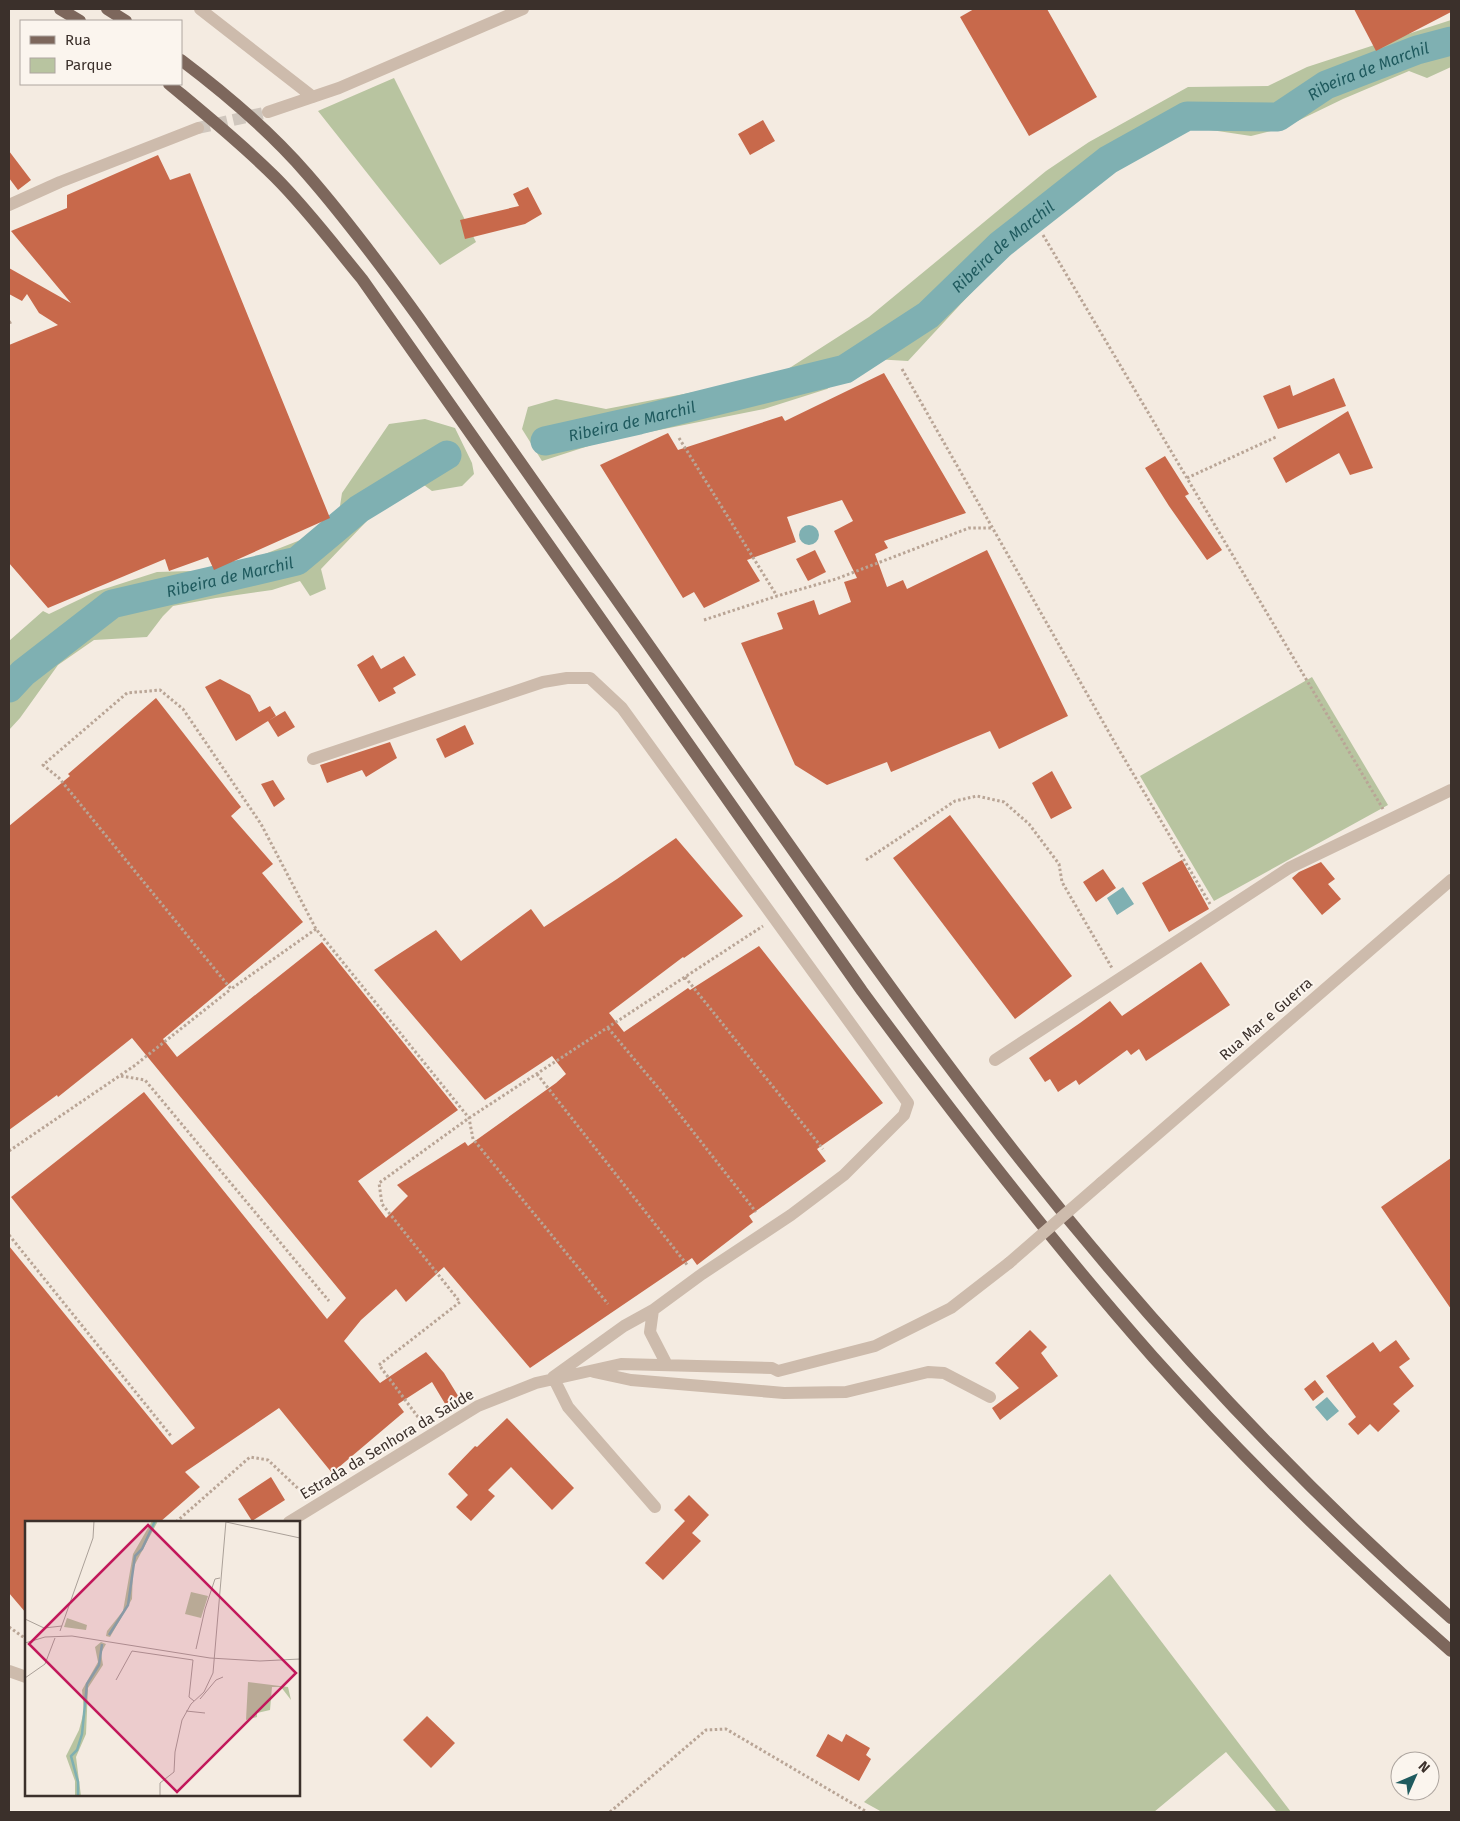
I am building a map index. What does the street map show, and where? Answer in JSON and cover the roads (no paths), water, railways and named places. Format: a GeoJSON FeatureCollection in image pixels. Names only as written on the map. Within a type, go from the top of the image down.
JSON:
{"type":"FeatureCollection","features":[{"type":"Feature","properties":{"kind":"main road"},"geometry":{"type":"LineString","coordinates":[[60,9],[78,20]]}},
{"type":"Feature","properties":{"kind":"main road"},"geometry":{"type":"LineString","coordinates":[[107,9],[124,20]]}},
{"type":"Feature","properties":{"kind":"main road"},"geometry":{"type":"LineString","coordinates":[[182,61],[262,127],[306,173],[360,237],[844,923],[1003,1138],[1082,1236],[1217,1389],[1327,1504],[1451,1618]]}},
{"type":"Feature","properties":{"kind":"main road"},"geometry":{"type":"LineString","coordinates":[[170,85],[230,134],[275,177],[313,218],[362,280],[862,991],[936,1092],[1022,1200],[1153,1357],[1235,1445],[1315,1526],[1395,1602],[1451,1651]]}},
{"type":"Feature","properties":{"kind":"street"},"geometry":{"type":"LineString","coordinates":[[200,9],[313,97]]}},
{"type":"Feature","properties":{"kind":"street"},"geometry":{"type":"LineString","coordinates":[[268,112],[340,88],[523,9]]}},
{"type":"Feature","properties":{"kind":"street"},"geometry":{"type":"LineString","coordinates":[[9,205],[60,182],[198,128]]}},
{"type":"Feature","properties":{"kind":"street"},"geometry":{"type":"LineString","coordinates":[[313,759],[543,682],[567,678],[590,678],[622,708],[908,1104],[904,1115],[844,1175],[792,1216],[702,1274],[653,1310],[624,1326],[551,1380],[568,1407],[655,1507]]}},
{"type":"Feature","properties":{"kind":"street"},"geometry":{"type":"LineString","coordinates":[[995,1060],[1289,868],[1451,790]]}},
{"type":"Feature","properties":{"kind":"street","name":"Rua Mar e Guerra"},"geometry":{"type":"LineString","coordinates":[[1009,1263],[1451,880]]}},
{"type":"Feature","properties":{"kind":"street","name":"Estrada da Senhora da Saúde"},"geometry":{"type":"LineString","coordinates":[[291,1521],[478,1406],[536,1383],[621,1364],[772,1368],[778,1371],[875,1346],[951,1308],[1009,1263]]}},
{"type":"Feature","properties":{"kind":"street"},"geometry":{"type":"LineString","coordinates":[[653,1310],[650,1332],[667,1365]]}},
{"type":"Feature","properties":{"kind":"street"},"geometry":{"type":"LineString","coordinates":[[589,1371],[631,1380],[784,1393],[846,1392],[928,1372],[944,1373],[990,1397]]}},
{"type":"Feature","properties":{"kind":"street"},"geometry":{"type":"LineString","coordinates":[[9,1671],[25,1677]]}},
{"type":"Feature","properties":{"kind":"water"},"geometry":{"type":"Polygon","coordinates":[[[805,525],[813,525],[819,531],[819,539],[813,545],[805,545],[799,539],[799,531],[805,525]]]}},
{"type":"Feature","properties":{"kind":"water"},"geometry":{"type":"Polygon","coordinates":[[[1123,887],[1134,904],[1117,915],[1107,898],[1123,887]]]}},
{"type":"Feature","properties":{"kind":"water"},"geometry":{"type":"Polygon","coordinates":[[[1327,1397],[1339,1411],[1327,1421],[1315,1407],[1327,1397]]]}},
{"type":"Feature","properties":{"kind":"waterway","name":"Ribeira de Marchil"},"geometry":{"type":"LineString","coordinates":[[545,441],[639,420],[845,369],[928,315],[1000,245],[1108,160],[1187,116],[1278,117],[1326,85],[1417,50],[1451,41]]}},
{"type":"Feature","properties":{"kind":"waterway","name":"Ribeira de Marchil"},"geometry":{"type":"LineString","coordinates":[[9,688],[23,673],[112,604],[297,561],[359,509],[447,455]]}},
{"type":"Feature","properties":{"kind":"tunnel"},"geometry":{"type":"LineString","coordinates":[[198,128],[268,112]]}}]}
